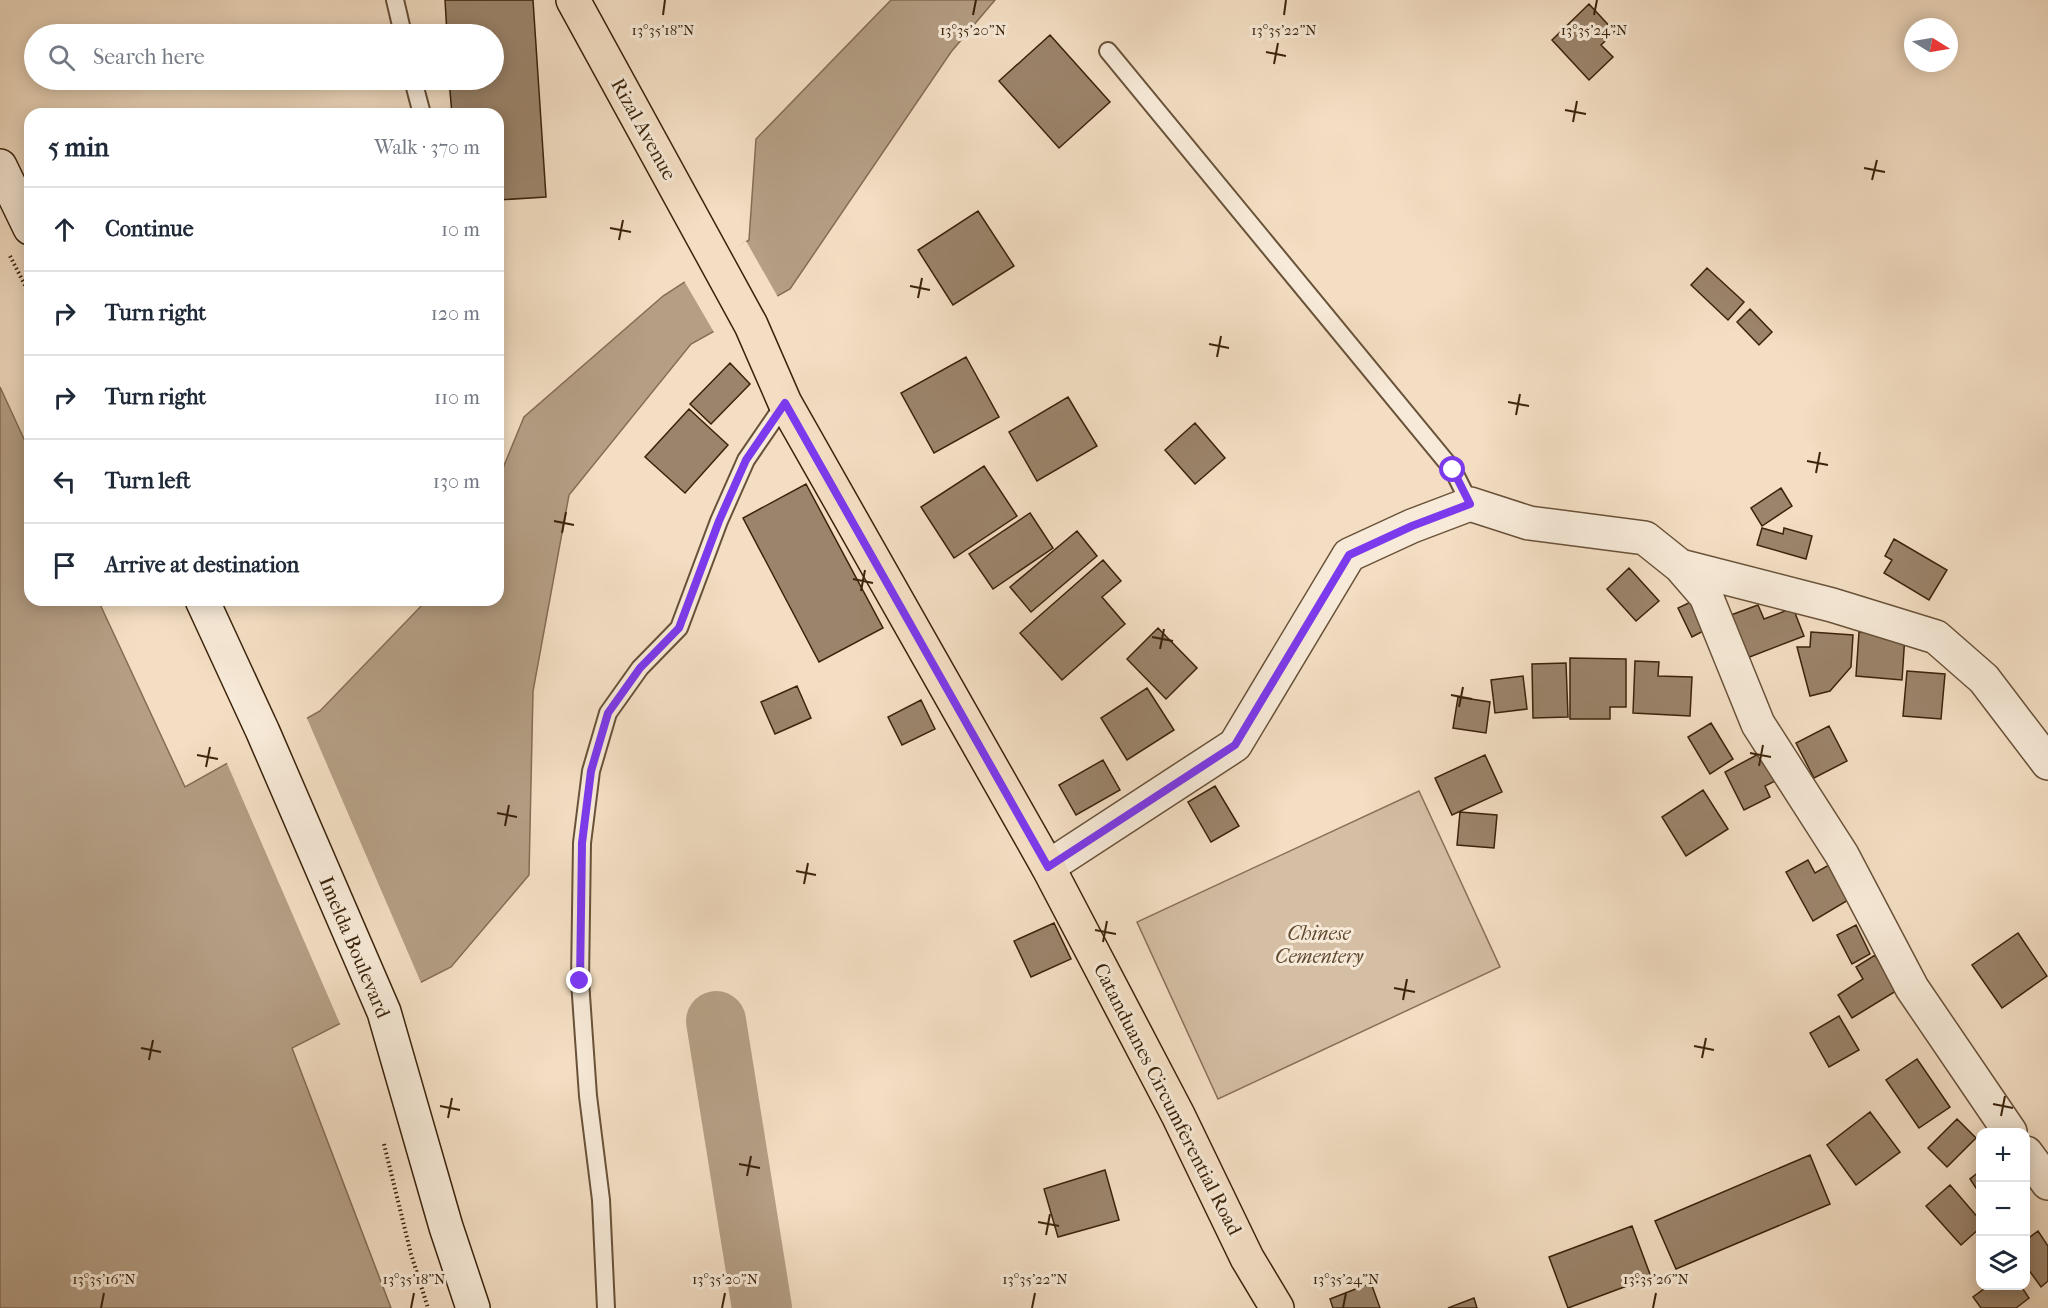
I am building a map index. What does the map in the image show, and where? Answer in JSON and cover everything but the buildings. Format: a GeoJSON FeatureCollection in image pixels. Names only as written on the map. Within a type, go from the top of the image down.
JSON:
{"type":"FeatureCollection","features":[{"type":"Feature","properties":{"kind":"main road","name":"Rizal Avenue"},"geometry":{"type":"LineString","coordinates":[[573,0],[715,259]]}},
{"type":"Feature","properties":{"kind":"main road","name":"Catanduanes Circumferential Road"},"geometry":{"type":"LineString","coordinates":[[715,259],[751,325],[785,403],[1048,867],[1178,1114],[1247,1258],[1277,1308]]}},
{"type":"Feature","properties":{"kind":"street"},"geometry":{"type":"LineString","coordinates":[[0,166],[24,216]]}},
{"type":"Feature","properties":{"kind":"street"},"geometry":{"type":"LineString","coordinates":[[1048,867],[1235,745],[1349,555],[1412,526],[1470,504],[1529,524],[1645,538],[1680,566],[1706,596],[1758,724],[1842,855],[1912,988],[2007,1128]]}},
{"type":"Feature","properties":{"kind":"street"},"geometry":{"type":"LineString","coordinates":[[1680,566],[1832,605],[1936,637],[1984,679],[2048,763]]}},
{"type":"Feature","properties":{"kind":"street","name":"Imelda Boulevard"},"geometry":{"type":"LineString","coordinates":[[205,606],[263,732],[384,1012],[446,1227],[473,1308]]}},
{"type":"Feature","properties":{"kind":"street"},"geometry":{"type":"LineString","coordinates":[[2030,1160],[2048,1183]]}},
{"type":"Feature","properties":{"kind":"lane"},"geometry":{"type":"LineString","coordinates":[[395,0],[401,24]]}},
{"type":"Feature","properties":{"kind":"lane"},"geometry":{"type":"LineString","coordinates":[[1108,51],[1453,470],[1470,504]]}},
{"type":"Feature","properties":{"kind":"lane"},"geometry":{"type":"LineString","coordinates":[[416,90],[420,108]]}},
{"type":"Feature","properties":{"kind":"lane"},"geometry":{"type":"LineString","coordinates":[[606,1308],[601,1200],[588,1096],[580,981],[582,843],[591,771],[608,713],[640,668],[679,628],[719,521],[746,460],[785,403]]}},
{"type":"Feature","properties":{"kind":"path"},"geometry":{"type":"LineString","coordinates":[[10,255],[24,283]]}},
{"type":"Feature","properties":{"kind":"path"},"geometry":{"type":"LineString","coordinates":[[383,1139],[411,1254],[428,1308]]}},
{"type":"Feature","properties":{"kind":"green space","name":"Chinese Cementery"},"geometry":{"type":"Polygon","coordinates":[[[1419,791],[1500,967],[1218,1099],[1137,922],[1419,791]]]}},
{"type":"Feature","properties":{"kind":"shaded area"},"geometry":{"type":"Polygon","coordinates":[[[891,0],[995,0],[951,52],[790,289],[691,344],[569,495],[533,691],[529,875],[451,967],[292,1048],[391,1308],[0,1308],[0,387],[24,439],[24,606],[101,606],[185,787],[320,711],[421,606],[504,606],[504,465],[524,417],[663,296],[749,240],[756,139],[891,0]]]}},
{"type":"Feature","properties":{"kind":"pier"},"geometry":{"type":"Polygon","coordinates":[[[746,241],[779,299],[715,334],[683,279],[746,241]]]}},
{"type":"Feature","properties":{"kind":"pier"},"geometry":{"type":"Polygon","coordinates":[[[306,716],[422,985],[341,1026],[226,761],[306,716]]]}},
{"type":"Feature","properties":{"kind":"waterway"},"geometry":{"type":"LineString","coordinates":[[716,1021],[762,1308]]}},
{"type":"Feature","properties":{"kind":"route"},"geometry":{"type":"LineString","coordinates":[[580,981],[582,843],[591,771],[608,713],[640,668],[679,628],[719,521],[746,460],[785,403],[1048,867],[1235,745],[1349,555],[1412,526],[1470,504],[1453,470]]}}]}
